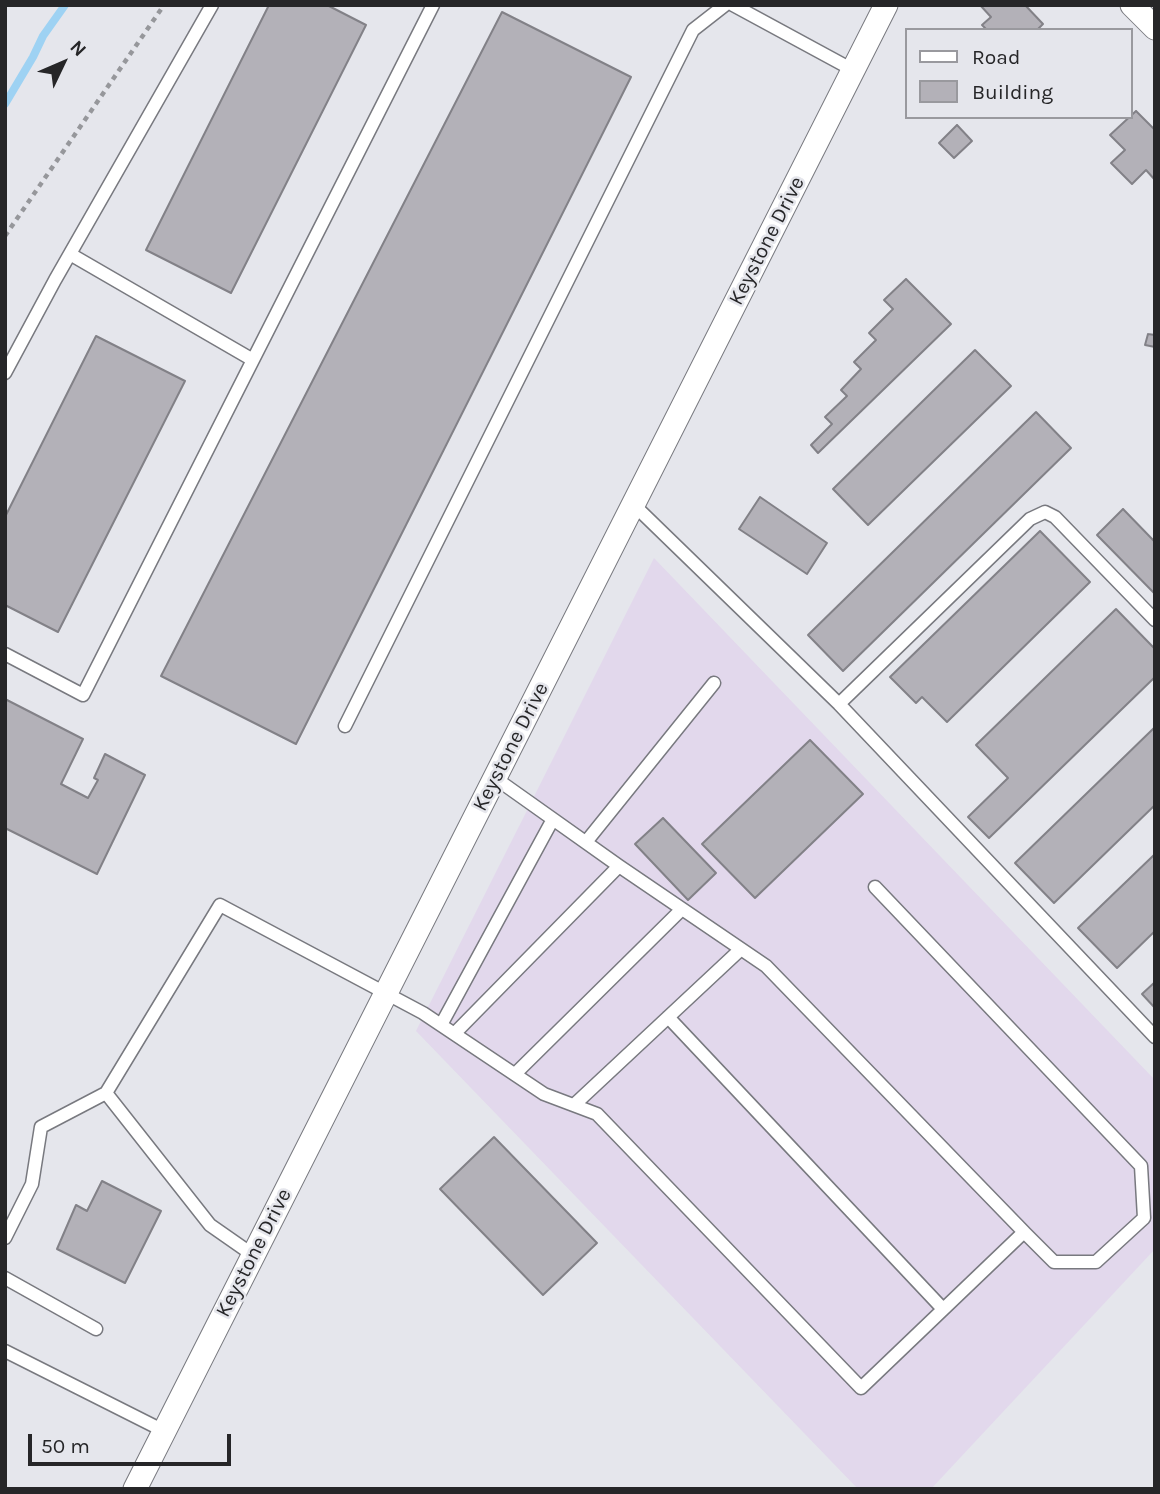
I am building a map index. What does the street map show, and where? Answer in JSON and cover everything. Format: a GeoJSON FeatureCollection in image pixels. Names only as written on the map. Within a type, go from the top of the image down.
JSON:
{"type":"FeatureCollection","features":[{"type":"Feature","properties":{"kind":"street","name":"Keystone Drive"},"geometry":{"type":"LineString","coordinates":[[135,1489],[886,5]]}},
{"type":"Feature","properties":{"kind":"street"},"geometry":{"type":"LineString","coordinates":[[1132,5],[1155,28]]}},
{"type":"Feature","properties":{"kind":"lane"},"geometry":{"type":"LineString","coordinates":[[5,373],[212,5]]}},
{"type":"Feature","properties":{"kind":"lane"},"geometry":{"type":"LineString","coordinates":[[5,654],[83,695],[433,5]]}},
{"type":"Feature","properties":{"kind":"lane"},"geometry":{"type":"LineString","coordinates":[[345,726],[694,30],[725,5]]}},
{"type":"Feature","properties":{"kind":"lane"},"geometry":{"type":"LineString","coordinates":[[733,5],[853,70]]}},
{"type":"Feature","properties":{"kind":"lane"},"geometry":{"type":"LineString","coordinates":[[70,254],[253,360]]}},
{"type":"Feature","properties":{"kind":"lane"},"geometry":{"type":"LineString","coordinates":[[634,505],[839,704],[1155,1037]]}},
{"type":"Feature","properties":{"kind":"lane"},"geometry":{"type":"LineString","coordinates":[[839,704],[1030,519],[1045,512],[1055,517],[1155,620]]}},
{"type":"Feature","properties":{"kind":"lane"},"geometry":{"type":"LineString","coordinates":[[586,842],[714,682]]}},
{"type":"Feature","properties":{"kind":"lane"},"geometry":{"type":"LineString","coordinates":[[495,778],[766,966],[1054,1262],[1096,1262],[1144,1218],[1141,1166],[875,887]]}},
{"type":"Feature","properties":{"kind":"lane"},"geometry":{"type":"LineString","coordinates":[[442,1025],[553,819]]}},
{"type":"Feature","properties":{"kind":"lane"},"geometry":{"type":"LineString","coordinates":[[455,1033],[619,866]]}},
{"type":"Feature","properties":{"kind":"lane"},"geometry":{"type":"LineString","coordinates":[[5,1238],[32,1184],[41,1127],[106,1093],[220,905],[442,1025],[544,1094],[597,1114],[861,1388],[1024,1232]]}},
{"type":"Feature","properties":{"kind":"lane"},"geometry":{"type":"LineString","coordinates":[[515,1074],[682,909]]}},
{"type":"Feature","properties":{"kind":"lane"},"geometry":{"type":"LineString","coordinates":[[574,1105],[741,949]]}},
{"type":"Feature","properties":{"kind":"lane"},"geometry":{"type":"LineString","coordinates":[[668,1017],[943,1309]]}},
{"type":"Feature","properties":{"kind":"lane"},"geometry":{"type":"LineString","coordinates":[[106,1093],[210,1225],[253,1255]]}},
{"type":"Feature","properties":{"kind":"lane"},"geometry":{"type":"LineString","coordinates":[[5,1278],[96,1329]]}},
{"type":"Feature","properties":{"kind":"lane"},"geometry":{"type":"LineString","coordinates":[[5,1351],[164,1431]]}},
{"type":"Feature","properties":{"kind":"path"},"geometry":{"type":"LineString","coordinates":[[5,236],[164,5]]}},
{"type":"Feature","properties":{"kind":"shaded area"},"geometry":{"type":"Polygon","coordinates":[[[654,558],[1155,1080],[1155,1249],[931,1489],[858,1489],[416,1031],[654,558]]]}},
{"type":"Feature","properties":{"kind":"building"},"geometry":{"type":"Polygon","coordinates":[[[269,5],[327,5],[366,25],[231,293],[146,250],[269,5]]]}},
{"type":"Feature","properties":{"kind":"building"},"geometry":{"type":"Polygon","coordinates":[[[980,5],[1025,5],[1043,24],[1039,28],[985,28],[982,25],[991,17],[980,5]]]}},
{"type":"Feature","properties":{"kind":"building"},"geometry":{"type":"Polygon","coordinates":[[[502,12],[631,77],[296,744],[161,676],[502,12]]]}},
{"type":"Feature","properties":{"kind":"building"},"geometry":{"type":"Polygon","coordinates":[[[1136,111],[1155,130],[1155,180],[1146,170],[1132,184],[1111,163],[1125,150],[1110,135],[1127,119],[1132,119],[1136,111]]]}},
{"type":"Feature","properties":{"kind":"building"},"geometry":{"type":"Polygon","coordinates":[[[957,125],[972,141],[954,158],[939,143],[957,125]]]}},
{"type":"Feature","properties":{"kind":"building"},"geometry":{"type":"Polygon","coordinates":[[[906,279],[951,324],[818,453],[811,445],[832,424],[825,417],[847,396],[841,390],[861,369],[854,362],[876,340],[869,333],[893,309],[884,300],[906,279]]]}},
{"type":"Feature","properties":{"kind":"building"},"geometry":{"type":"Polygon","coordinates":[[[1148,334],[1155,335],[1155,347],[1145,345],[1148,334]]]}},
{"type":"Feature","properties":{"kind":"building"},"geometry":{"type":"Polygon","coordinates":[[[96,336],[185,381],[58,632],[5,605],[5,517],[96,336]]]}},
{"type":"Feature","properties":{"kind":"building"},"geometry":{"type":"Polygon","coordinates":[[[975,350],[1011,386],[868,525],[833,489],[975,350]]]}},
{"type":"Feature","properties":{"kind":"building"},"geometry":{"type":"Polygon","coordinates":[[[1036,412],[1071,448],[843,671],[808,635],[1036,412]]]}},
{"type":"Feature","properties":{"kind":"building"},"geometry":{"type":"Polygon","coordinates":[[[760,497],[827,543],[807,574],[739,529],[760,497]]]}},
{"type":"Feature","properties":{"kind":"building"},"geometry":{"type":"Polygon","coordinates":[[[1123,509],[1155,542],[1155,594],[1097,535],[1123,509]]]}},
{"type":"Feature","properties":{"kind":"building"},"geometry":{"type":"Polygon","coordinates":[[[1040,531],[1090,582],[947,722],[922,697],[916,703],[890,677],[1040,531]]]}},
{"type":"Feature","properties":{"kind":"building"},"geometry":{"type":"Polygon","coordinates":[[[1116,609],[1155,649],[1155,677],[989,838],[968,817],[1008,778],[976,745],[1116,609]]]}},
{"type":"Feature","properties":{"kind":"building"},"geometry":{"type":"Polygon","coordinates":[[[5,699],[83,739],[61,784],[88,798],[98,780],[94,778],[105,754],[145,775],[97,874],[5,828],[5,699]]]}},
{"type":"Feature","properties":{"kind":"building"},"geometry":{"type":"Polygon","coordinates":[[[1155,727],[1155,805],[1054,903],[1015,863],[1155,727]]]}},
{"type":"Feature","properties":{"kind":"building"},"geometry":{"type":"Polygon","coordinates":[[[810,740],[863,794],[755,898],[702,844],[810,740]]]}},
{"type":"Feature","properties":{"kind":"building"},"geometry":{"type":"Polygon","coordinates":[[[663,818],[716,873],[688,900],[635,844],[663,818]]]}},
{"type":"Feature","properties":{"kind":"building"},"geometry":{"type":"Polygon","coordinates":[[[1155,854],[1155,931],[1117,968],[1078,928],[1155,854]]]}},
{"type":"Feature","properties":{"kind":"building"},"geometry":{"type":"Polygon","coordinates":[[[1155,982],[1155,1008],[1142,994],[1155,982]]]}},
{"type":"Feature","properties":{"kind":"building"},"geometry":{"type":"Polygon","coordinates":[[[494,1137],[597,1243],[543,1295],[440,1189],[494,1137]]]}},
{"type":"Feature","properties":{"kind":"building"},"geometry":{"type":"Polygon","coordinates":[[[102,1181],[161,1211],[125,1283],[57,1249],[76,1205],[87,1211],[102,1181]]]}},
{"type":"Feature","properties":{"kind":"waterway"},"geometry":{"type":"LineString","coordinates":[[5,104],[43,36],[65,5]]}}]}
